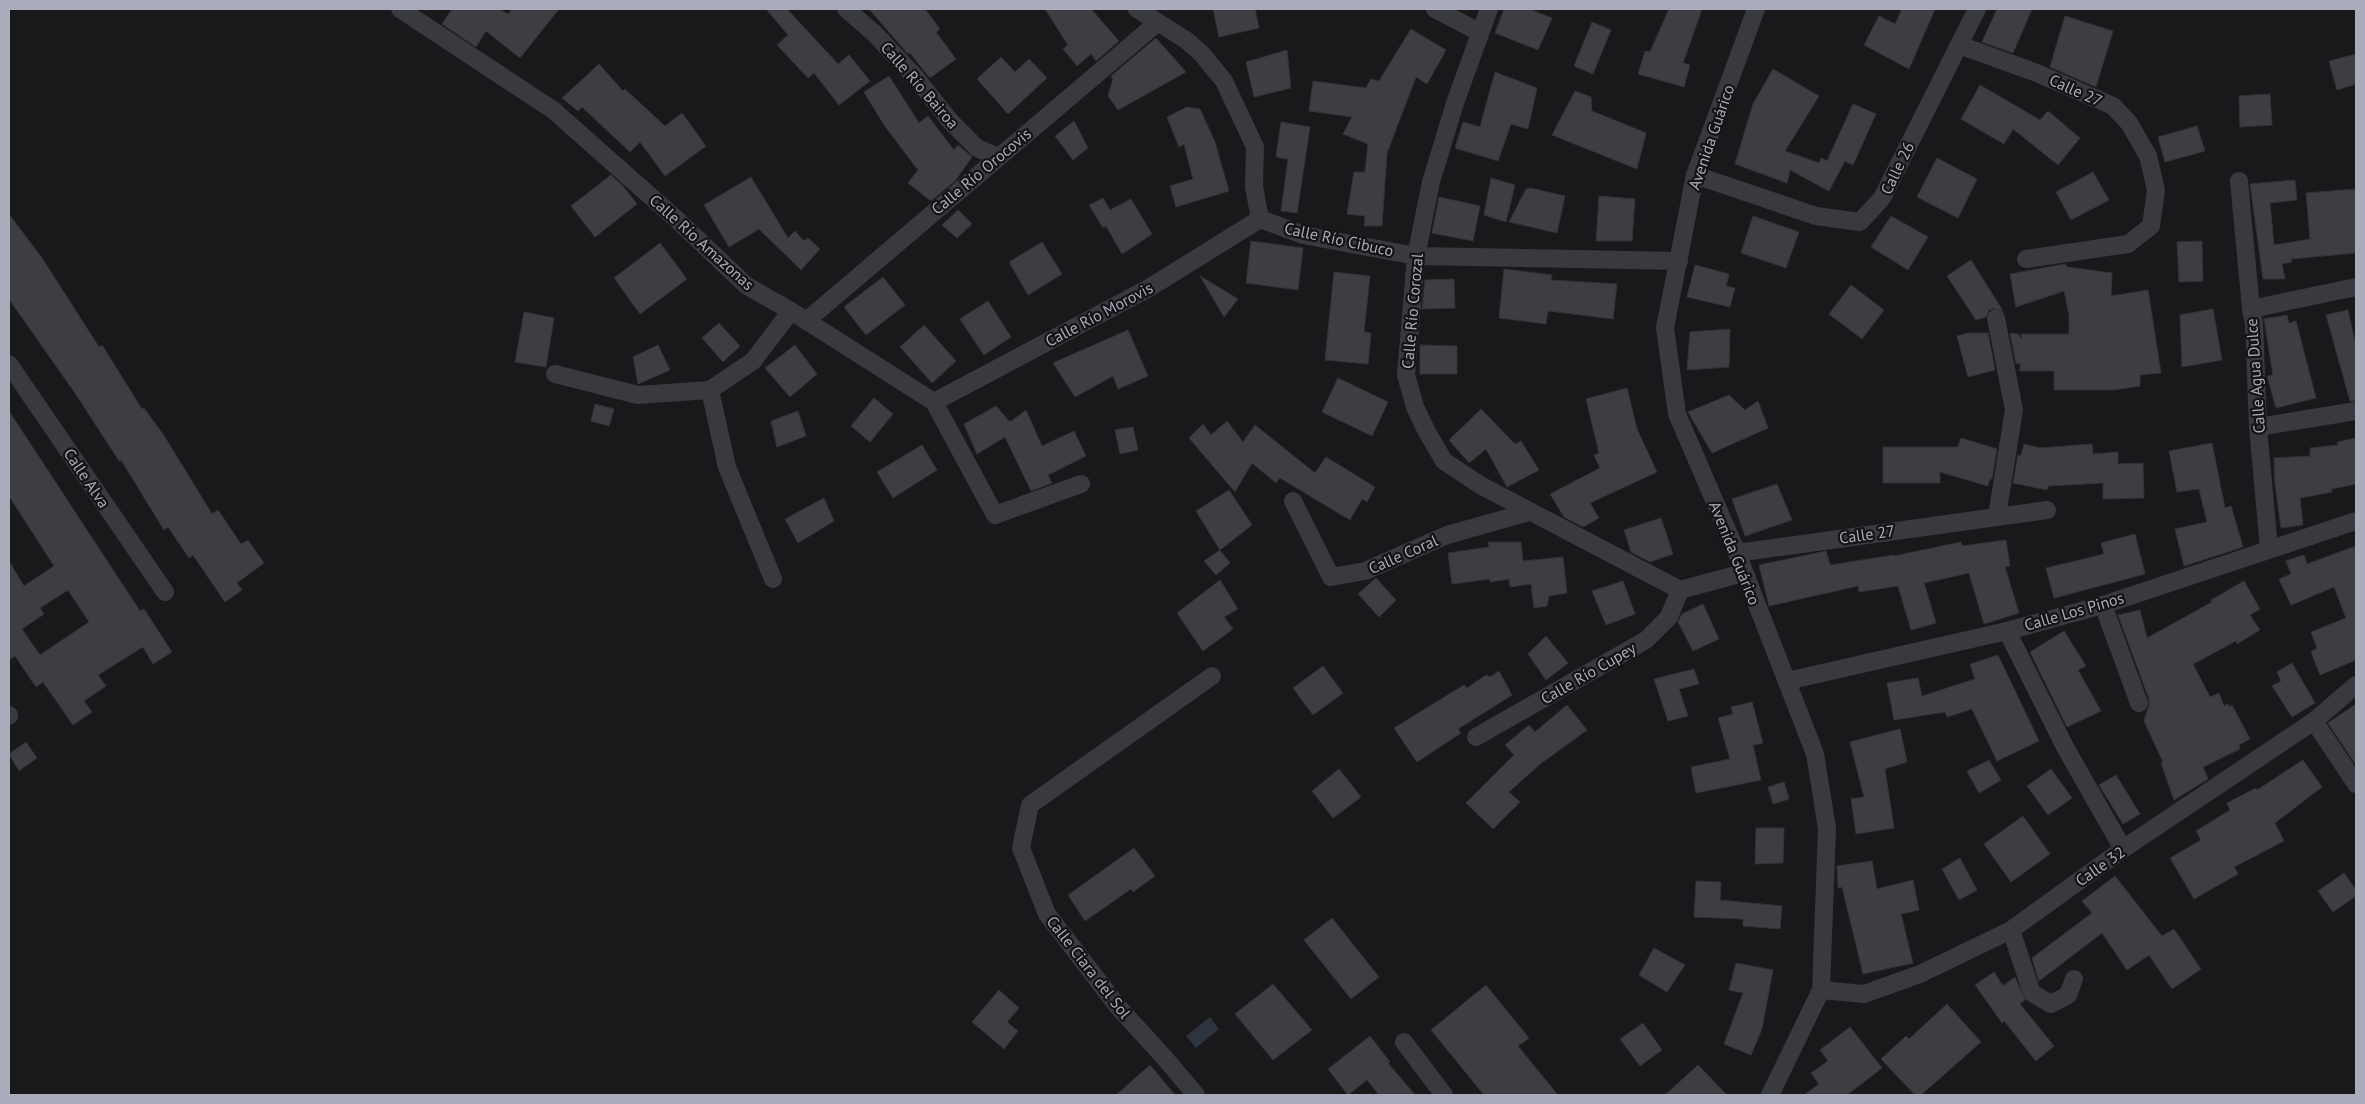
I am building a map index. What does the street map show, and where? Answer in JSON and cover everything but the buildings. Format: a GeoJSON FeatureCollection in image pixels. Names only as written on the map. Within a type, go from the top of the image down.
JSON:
{"type":"FeatureCollection","features":[{"type":"Feature","properties":{"kind":"street","name":"Calle Río Amazonas"},"geometry":{"type":"LineString","coordinates":[[400,9],[553,110],[674,217],[747,286],[791,311],[934,402],[995,515],[1081,484]]}},
{"type":"Feature","properties":{"kind":"street","name":"Calle Río Bairoa"},"geometry":{"type":"LineString","coordinates":[[846,9],[874,33],[916,78],[951,122],[977,148],[998,157]]}},
{"type":"Feature","properties":{"kind":"street"},"geometry":{"type":"LineString","coordinates":[[1137,9],[1186,40],[1224,81],[1255,147],[1254,188],[1260,219]]}},
{"type":"Feature","properties":{"kind":"street"},"geometry":{"type":"LineString","coordinates":[[1435,9],[1479,32]]}},
{"type":"Feature","properties":{"kind":"street","name":"Calle Río Corozal"},"geometry":{"type":"LineString","coordinates":[[1488,9],[1431,182],[1416,256],[1406,375],[1419,415],[1444,461],[1480,485],[1529,512],[1680,590]]}},
{"type":"Feature","properties":{"kind":"street","name":"Avenida Guárico"},"geometry":{"type":"LineString","coordinates":[[1756,9],[1695,175],[1665,328],[1677,414],[1737,553],[1743,573],[1815,754],[1827,828],[1821,990],[1770,1095]]}},
{"type":"Feature","properties":{"kind":"street","name":"Calle 26"},"geometry":{"type":"LineString","coordinates":[[1695,175],[1816,216],[1860,222],[1882,198],[1932,95],[1977,9]]}},
{"type":"Feature","properties":{"kind":"street","name":"Calle Río Orocovis"},"geometry":{"type":"LineString","coordinates":[[806,321],[1157,23]]}},
{"type":"Feature","properties":{"kind":"street","name":"Calle 27"},"geometry":{"type":"LineString","coordinates":[[1959,45],[2037,73],[2113,106],[2129,123],[2148,156],[2156,190],[2151,226],[2128,244],[2026,259]]}},
{"type":"Feature","properties":{"kind":"street"},"geometry":{"type":"LineString","coordinates":[[2239,181],[2251,309]]}},
{"type":"Feature","properties":{"kind":"street","name":"Calle Río Cibuco"},"geometry":{"type":"LineString","coordinates":[[1260,219],[1303,235],[1416,256],[1678,261]]}},
{"type":"Feature","properties":{"kind":"street","name":"Calle Río Morovis"},"geometry":{"type":"LineString","coordinates":[[934,402],[1149,288],[1260,219]]}},
{"type":"Feature","properties":{"kind":"street","name":"Calle Agua Dulce"},"geometry":{"type":"LineString","coordinates":[[2268,549],[2258,426],[2254,323],[2251,309],[2356,287]]}},
{"type":"Feature","properties":{"kind":"street"},"geometry":{"type":"LineString","coordinates":[[555,374],[638,395],[710,390],[753,361],[791,311]]}},
{"type":"Feature","properties":{"kind":"street"},"geometry":{"type":"LineString","coordinates":[[1996,318],[2014,410],[1997,516]]}},
{"type":"Feature","properties":{"kind":"street","name":"Calle Alva"},"geometry":{"type":"LineString","coordinates":[[9,364],[165,592]]}},
{"type":"Feature","properties":{"kind":"street"},"geometry":{"type":"LineString","coordinates":[[710,390],[727,467],[773,578]]}},
{"type":"Feature","properties":{"kind":"street"},"geometry":{"type":"LineString","coordinates":[[2258,426],[2356,411]]}},
{"type":"Feature","properties":{"kind":"street","name":"Calle Coral"},"geometry":{"type":"LineString","coordinates":[[1293,501],[1331,577],[1366,571],[1447,535],[1529,512]]}},
{"type":"Feature","properties":{"kind":"street","name":"Calle 27"},"geometry":{"type":"LineString","coordinates":[[1737,553],[2046,510]]}},
{"type":"Feature","properties":{"kind":"street","name":"Calle Los Pinos"},"geometry":{"type":"LineString","coordinates":[[1787,681],[2008,630],[2103,604],[2356,521]]}},
{"type":"Feature","properties":{"kind":"street"},"geometry":{"type":"LineString","coordinates":[[1680,590],[1743,573]]}},
{"type":"Feature","properties":{"kind":"street","name":"Calle Río Cupey"},"geometry":{"type":"LineString","coordinates":[[1476,737],[1646,640],[1669,617],[1680,590]]}},
{"type":"Feature","properties":{"kind":"street"},"geometry":{"type":"LineString","coordinates":[[2103,604],[2139,703]]}},
{"type":"Feature","properties":{"kind":"street"},"geometry":{"type":"LineString","coordinates":[[2008,630],[2064,747],[2123,849]]}},
{"type":"Feature","properties":{"kind":"street","name":"Calle Ciara del Sol"},"geometry":{"type":"LineString","coordinates":[[1196,1095],[1119,1008],[1047,914],[1021,848],[1030,805],[1212,676]]}},
{"type":"Feature","properties":{"kind":"street","name":"Calle 32"},"geometry":{"type":"LineString","coordinates":[[1821,990],[1864,994],[1920,974],[2010,930],[2123,849],[2314,721],[2356,685]]}},
{"type":"Feature","properties":{"kind":"street"},"geometry":{"type":"LineString","coordinates":[[2314,721],[2356,784]]}},
{"type":"Feature","properties":{"kind":"street"},"geometry":{"type":"LineString","coordinates":[[2010,930],[2032,993],[2051,1004],[2068,994],[2074,979]]}},
{"type":"Feature","properties":{"kind":"street"},"geometry":{"type":"LineString","coordinates":[[1404,1042],[1444,1095]]}},
{"type":"Feature","properties":{"kind":"water"},"geometry":{"type":"Polygon","coordinates":[[[1210,1017],[1219,1029],[1196,1048],[1186,1036],[1210,1017]]]}}]}
